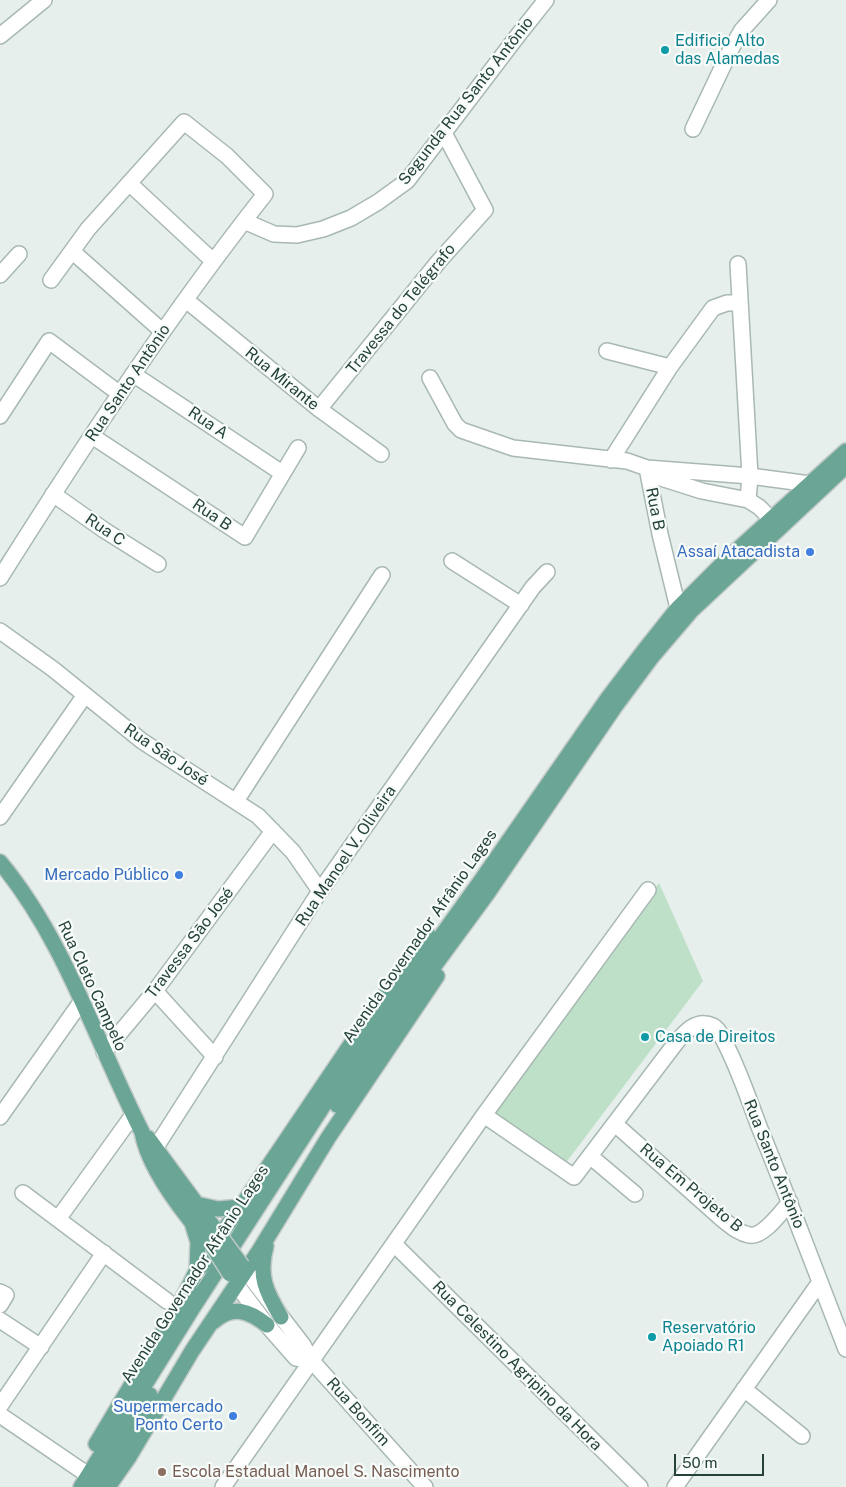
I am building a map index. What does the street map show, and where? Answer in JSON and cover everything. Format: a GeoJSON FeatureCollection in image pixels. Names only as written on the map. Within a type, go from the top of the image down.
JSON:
{"type":"FeatureCollection","features":[{"type":"Feature","properties":{"kind":"main road","name":"Avenida Governador Afrânio Lages"},"geometry":{"type":"LineString","coordinates":[[483,888],[608,698],[678,608],[724,562],[846,451]]}},
{"type":"Feature","properties":{"kind":"main road","name":"Avenida Governador Afrânio Lages"},"geometry":{"type":"LineString","coordinates":[[88,1483],[203,1293],[358,1052],[483,888],[651,658],[692,610],[846,466]]}},
{"type":"Feature","properties":{"kind":"main road","name":"Rua Cleto Campelo"},"geometry":{"type":"LineString","coordinates":[[0,862],[16,882],[45,926],[142,1132],[156,1147],[196,1204],[228,1258]]}},
{"type":"Feature","properties":{"kind":"main road"},"geometry":{"type":"LineString","coordinates":[[108,1487],[129,1457],[210,1324],[241,1206],[330,1074],[414,956],[444,917],[483,888]]}},
{"type":"Feature","properties":{"kind":"main road"},"geometry":{"type":"LineString","coordinates":[[88,1483],[89,1457],[198,1270],[202,1265],[209,1262],[252,1254],[259,1250],[328,1138],[429,990],[483,888]]}},
{"type":"Feature","properties":{"kind":"main road","name":"Rua Cleto Campelo"},"geometry":{"type":"LineString","coordinates":[[142,1132],[144,1143],[152,1161],[171,1194],[192,1223],[228,1258]]}},
{"type":"Feature","properties":{"kind":"main road"},"geometry":{"type":"LineString","coordinates":[[196,1204],[218,1209],[241,1206]]}},
{"type":"Feature","properties":{"kind":"main road"},"geometry":{"type":"LineString","coordinates":[[192,1223],[198,1242],[198,1270]]}},
{"type":"Feature","properties":{"kind":"main road"},"geometry":{"type":"LineString","coordinates":[[268,1236],[264,1254],[263,1280],[267,1294],[281,1317]]}},
{"type":"Feature","properties":{"kind":"main road"},"geometry":{"type":"LineString","coordinates":[[210,1324],[228,1312],[242,1311],[255,1316],[267,1325]]}},
{"type":"Feature","properties":{"kind":"street"},"geometry":{"type":"LineString","coordinates":[[0,36],[44,0]]}},
{"type":"Feature","properties":{"kind":"street","name":"Segunda Rua Santo Antônio"},"geometry":{"type":"LineString","coordinates":[[244,222],[274,234],[297,235],[324,229],[351,218],[378,202],[407,181],[546,0]]}},
{"type":"Feature","properties":{"kind":"street"},"geometry":{"type":"LineString","coordinates":[[693,130],[732,47],[742,30],[769,0]]}},
{"type":"Feature","properties":{"kind":"street","name":"Rua Santo Antônio"},"geometry":{"type":"LineString","coordinates":[[0,578],[53,494],[162,331],[265,194],[228,156],[184,122],[129,183]]}},
{"type":"Feature","properties":{"kind":"street","name":"Travessa do Telégrafo"},"geometry":{"type":"LineString","coordinates":[[319,409],[439,262],[485,210],[444,133]]}},
{"type":"Feature","properties":{"kind":"street"},"geometry":{"type":"LineString","coordinates":[[51,280],[88,229],[129,183],[213,261]]}},
{"type":"Feature","properties":{"kind":"street"},"geometry":{"type":"LineString","coordinates":[[73,252],[162,331]]}},
{"type":"Feature","properties":{"kind":"street"},"geometry":{"type":"LineString","coordinates":[[0,275],[19,254]]}},
{"type":"Feature","properties":{"kind":"street"},"geometry":{"type":"LineString","coordinates":[[738,264],[750,476],[748,500]]}},
{"type":"Feature","properties":{"kind":"street","name":"Rua Mirante"},"geometry":{"type":"LineString","coordinates":[[186,300],[319,409],[381,454]]}},
{"type":"Feature","properties":{"kind":"street"},"geometry":{"type":"LineString","coordinates":[[611,460],[670,367],[713,308],[739,303]]}},
{"type":"Feature","properties":{"kind":"street"},"geometry":{"type":"LineString","coordinates":[[0,416],[48,341],[120,394]]}},
{"type":"Feature","properties":{"kind":"street"},"geometry":{"type":"LineString","coordinates":[[607,350],[670,367]]}},
{"type":"Feature","properties":{"kind":"street","name":"Rua A"},"geometry":{"type":"LineString","coordinates":[[133,374],[282,472]]}},
{"type":"Feature","properties":{"kind":"street"},"geometry":{"type":"LineString","coordinates":[[430,378],[455,424],[461,430],[513,448],[627,461],[647,468],[750,476],[810,484]]}},
{"type":"Feature","properties":{"kind":"street","name":"Rua B"},"geometry":{"type":"LineString","coordinates":[[92,436],[245,537],[298,448]]}},
{"type":"Feature","properties":{"kind":"street"},"geometry":{"type":"LineString","coordinates":[[647,468],[661,478],[702,491],[748,500],[759,507],[771,519]]}},
{"type":"Feature","properties":{"kind":"street","name":"Rua B"},"geometry":{"type":"LineString","coordinates":[[647,468],[660,534],[678,608]]}},
{"type":"Feature","properties":{"kind":"street","name":"Rua C"},"geometry":{"type":"LineString","coordinates":[[53,494],[104,530],[158,564]]}},
{"type":"Feature","properties":{"kind":"street"},"geometry":{"type":"LineString","coordinates":[[452,561],[520,605]]}},
{"type":"Feature","properties":{"kind":"street","name":"Rua Manoel V. Oliveira"},"geometry":{"type":"LineString","coordinates":[[156,1147],[320,891],[520,605],[547,572]]}},
{"type":"Feature","properties":{"kind":"street"},"geometry":{"type":"LineString","coordinates":[[236,801],[382,575]]}},
{"type":"Feature","properties":{"kind":"street","name":"Rua São José"},"geometry":{"type":"LineString","coordinates":[[0,631],[53,669],[142,741],[258,816],[293,852],[320,891]]}},
{"type":"Feature","properties":{"kind":"street"},"geometry":{"type":"LineString","coordinates":[[0,817],[85,696]]}},
{"type":"Feature","properties":{"kind":"street","name":"Travessa São José"},"geometry":{"type":"LineString","coordinates":[[104,1052],[155,991],[273,831]]}},
{"type":"Feature","properties":{"kind":"street"},"geometry":{"type":"LineString","coordinates":[[223,1487],[484,1115],[648,890]]}},
{"type":"Feature","properties":{"kind":"street"},"geometry":{"type":"LineString","coordinates":[[155,991],[215,1056]]}},
{"type":"Feature","properties":{"kind":"street"},"geometry":{"type":"LineString","coordinates":[[0,1117],[81,1002]]}},
{"type":"Feature","properties":{"kind":"street","name":"Rua Santo Antônio"},"geometry":{"type":"LineString","coordinates":[[615,1124],[689,1028],[697,1025],[712,1026],[718,1029],[790,1202],[846,1349]]}},
{"type":"Feature","properties":{"kind":"street"},"geometry":{"type":"LineString","coordinates":[[58,1219],[133,1115]]}},
{"type":"Feature","properties":{"kind":"street"},"geometry":{"type":"LineString","coordinates":[[484,1115],[574,1178],[615,1124]]}},
{"type":"Feature","properties":{"kind":"street","name":"Rua Em Projeto B"},"geometry":{"type":"LineString","coordinates":[[615,1124],[715,1212],[738,1231],[749,1236],[756,1236],[763,1231],[790,1202]]}},
{"type":"Feature","properties":{"kind":"street"},"geometry":{"type":"LineString","coordinates":[[590,1156],[635,1194]]}},
{"type":"Feature","properties":{"kind":"street"},"geometry":{"type":"LineString","coordinates":[[23,1193],[167,1300]]}},
{"type":"Feature","properties":{"kind":"street","name":"Rua Celestino Agripino da Hora"},"geometry":{"type":"LineString","coordinates":[[394,1244],[640,1487]]}},
{"type":"Feature","properties":{"kind":"street"},"geometry":{"type":"LineString","coordinates":[[0,1406],[104,1253]]}},
{"type":"Feature","properties":{"kind":"street","name":"Rua Bonfim"},"geometry":{"type":"LineString","coordinates":[[228,1258],[281,1317],[303,1345],[311,1360],[425,1487]]}},
{"type":"Feature","properties":{"kind":"street","name":"Rua Bonfim"},"geometry":{"type":"LineString","coordinates":[[228,1258],[267,1325],[296,1358],[311,1360]]}},
{"type":"Feature","properties":{"kind":"street"},"geometry":{"type":"LineString","coordinates":[[675,1487],[820,1282]]}},
{"type":"Feature","properties":{"kind":"street"},"geometry":{"type":"LineString","coordinates":[[0,1320],[41,1347]]}},
{"type":"Feature","properties":{"kind":"street"},"geometry":{"type":"LineString","coordinates":[[744,1388],[802,1436]]}},
{"type":"Feature","properties":{"kind":"street"},"geometry":{"type":"LineString","coordinates":[[0,1415],[88,1483]]}},
{"type":"Feature","properties":{"kind":"green space"},"geometry":{"type":"Polygon","coordinates":[[[659,883],[703,981],[565,1164],[493,1112],[659,883]]]}},
{"type":"Feature","properties":{"kind":"place","name":"Edificio Alto das Alamedas"},"geometry":{"type":"Point","coordinates":[665,50]}},
{"type":"Feature","properties":{"kind":"place","name":"Assaí Atacadista"},"geometry":{"type":"Point","coordinates":[810,552]}},
{"type":"Feature","properties":{"kind":"place","name":"Mercado Público"},"geometry":{"type":"Point","coordinates":[179,875]}},
{"type":"Feature","properties":{"kind":"place","name":"Casa de Direitos"},"geometry":{"type":"Point","coordinates":[645,1037]}},
{"type":"Feature","properties":{"kind":"place","name":"Reservatório Apoiado R1"},"geometry":{"type":"Point","coordinates":[652,1337]}},
{"type":"Feature","properties":{"kind":"place","name":"Supermercado Ponto Certo"},"geometry":{"type":"Point","coordinates":[233,1416]}},
{"type":"Feature","properties":{"kind":"place","name":"Escola Estadual Manoel S. Nascimento"},"geometry":{"type":"Point","coordinates":[162,1472]}}]}
